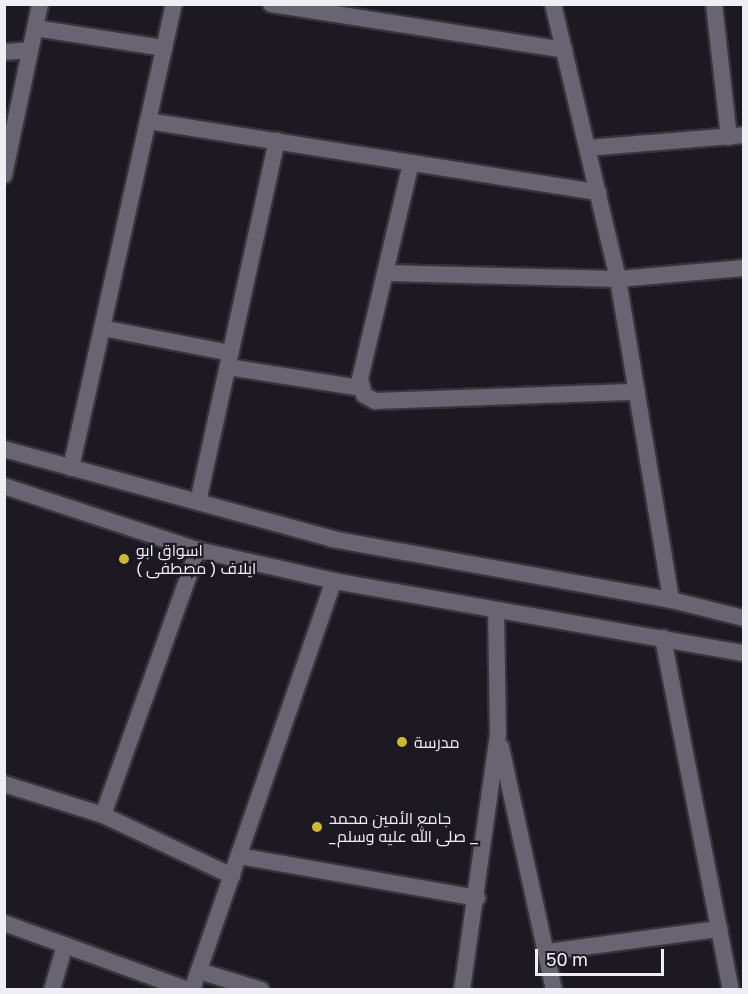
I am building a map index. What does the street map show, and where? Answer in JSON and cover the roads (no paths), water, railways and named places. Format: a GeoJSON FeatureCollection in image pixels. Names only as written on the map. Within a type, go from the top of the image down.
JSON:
{"type":"FeatureCollection","features":[{"type":"Feature","properties":{"kind":"street"},"geometry":{"type":"LineString","coordinates":[[4,175],[40,4]]}},
{"type":"Feature","properties":{"kind":"street"},"geometry":{"type":"LineString","coordinates":[[71,468],[174,4]]}},
{"type":"Feature","properties":{"kind":"street"},"geometry":{"type":"LineString","coordinates":[[271,4],[564,50]]}},
{"type":"Feature","properties":{"kind":"street"},"geometry":{"type":"LineString","coordinates":[[553,4],[618,279],[671,600]]}},
{"type":"Feature","properties":{"kind":"street"},"geometry":{"type":"LineString","coordinates":[[587,148],[736,136],[714,4]]}},
{"type":"Feature","properties":{"kind":"street"},"geometry":{"type":"LineString","coordinates":[[35,28],[164,48]]}},
{"type":"Feature","properties":{"kind":"street"},"geometry":{"type":"LineString","coordinates":[[4,52],[30,50]]}},
{"type":"Feature","properties":{"kind":"street"},"geometry":{"type":"LineString","coordinates":[[148,121],[598,192]]}},
{"type":"Feature","properties":{"kind":"street"},"geometry":{"type":"LineString","coordinates":[[198,502],[277,141]]}},
{"type":"Feature","properties":{"kind":"street"},"geometry":{"type":"LineString","coordinates":[[411,163],[360,378],[360,388],[364,395],[375,400],[637,392]]}},
{"type":"Feature","properties":{"kind":"street"},"geometry":{"type":"LineString","coordinates":[[385,273],[618,279],[744,268]]}},
{"type":"Feature","properties":{"kind":"street"},"geometry":{"type":"LineString","coordinates":[[102,328],[229,360],[360,388]]}},
{"type":"Feature","properties":{"kind":"street"},"geometry":{"type":"LineString","coordinates":[[4,449],[332,539],[671,600],[744,618]]}},
{"type":"Feature","properties":{"kind":"street"},"geometry":{"type":"LineString","coordinates":[[4,486],[198,550],[334,581],[744,653]]}},
{"type":"Feature","properties":{"kind":"street"},"geometry":{"type":"LineString","coordinates":[[103,815],[198,550]]}},
{"type":"Feature","properties":{"kind":"street"},"geometry":{"type":"LineString","coordinates":[[192,990],[334,581]]}},
{"type":"Feature","properties":{"kind":"street"},"geometry":{"type":"LineString","coordinates":[[462,990],[477,898],[498,734],[496,611]]}},
{"type":"Feature","properties":{"kind":"street"},"geometry":{"type":"LineString","coordinates":[[663,638],[731,990]]}},
{"type":"Feature","properties":{"kind":"street"},"geometry":{"type":"LineString","coordinates":[[498,734],[554,990]]}},
{"type":"Feature","properties":{"kind":"street"},"geometry":{"type":"LineString","coordinates":[[4,784],[103,815],[232,876]]}},
{"type":"Feature","properties":{"kind":"street"},"geometry":{"type":"LineString","coordinates":[[239,856],[477,898]]}},
{"type":"Feature","properties":{"kind":"street"},"geometry":{"type":"LineString","coordinates":[[4,923],[188,990]]}},
{"type":"Feature","properties":{"kind":"street"},"geometry":{"type":"LineString","coordinates":[[546,952],[719,929]]}},
{"type":"Feature","properties":{"kind":"street"},"geometry":{"type":"LineString","coordinates":[[52,990],[65,945]]}},
{"type":"Feature","properties":{"kind":"street"},"geometry":{"type":"LineString","coordinates":[[199,971],[261,990]]}},
{"type":"Feature","properties":{"kind":"place","name":"اسواق ابو ايلاف ( مصطفى )"},"geometry":{"type":"Point","coordinates":[124,559]}},
{"type":"Feature","properties":{"kind":"place","name":"مدرسة"},"geometry":{"type":"Point","coordinates":[402,742]}},
{"type":"Feature","properties":{"kind":"place","name":"جامع الأمين محمد _صلى الله عليه وسلم _"},"geometry":{"type":"Point","coordinates":[317,827]}}]}
